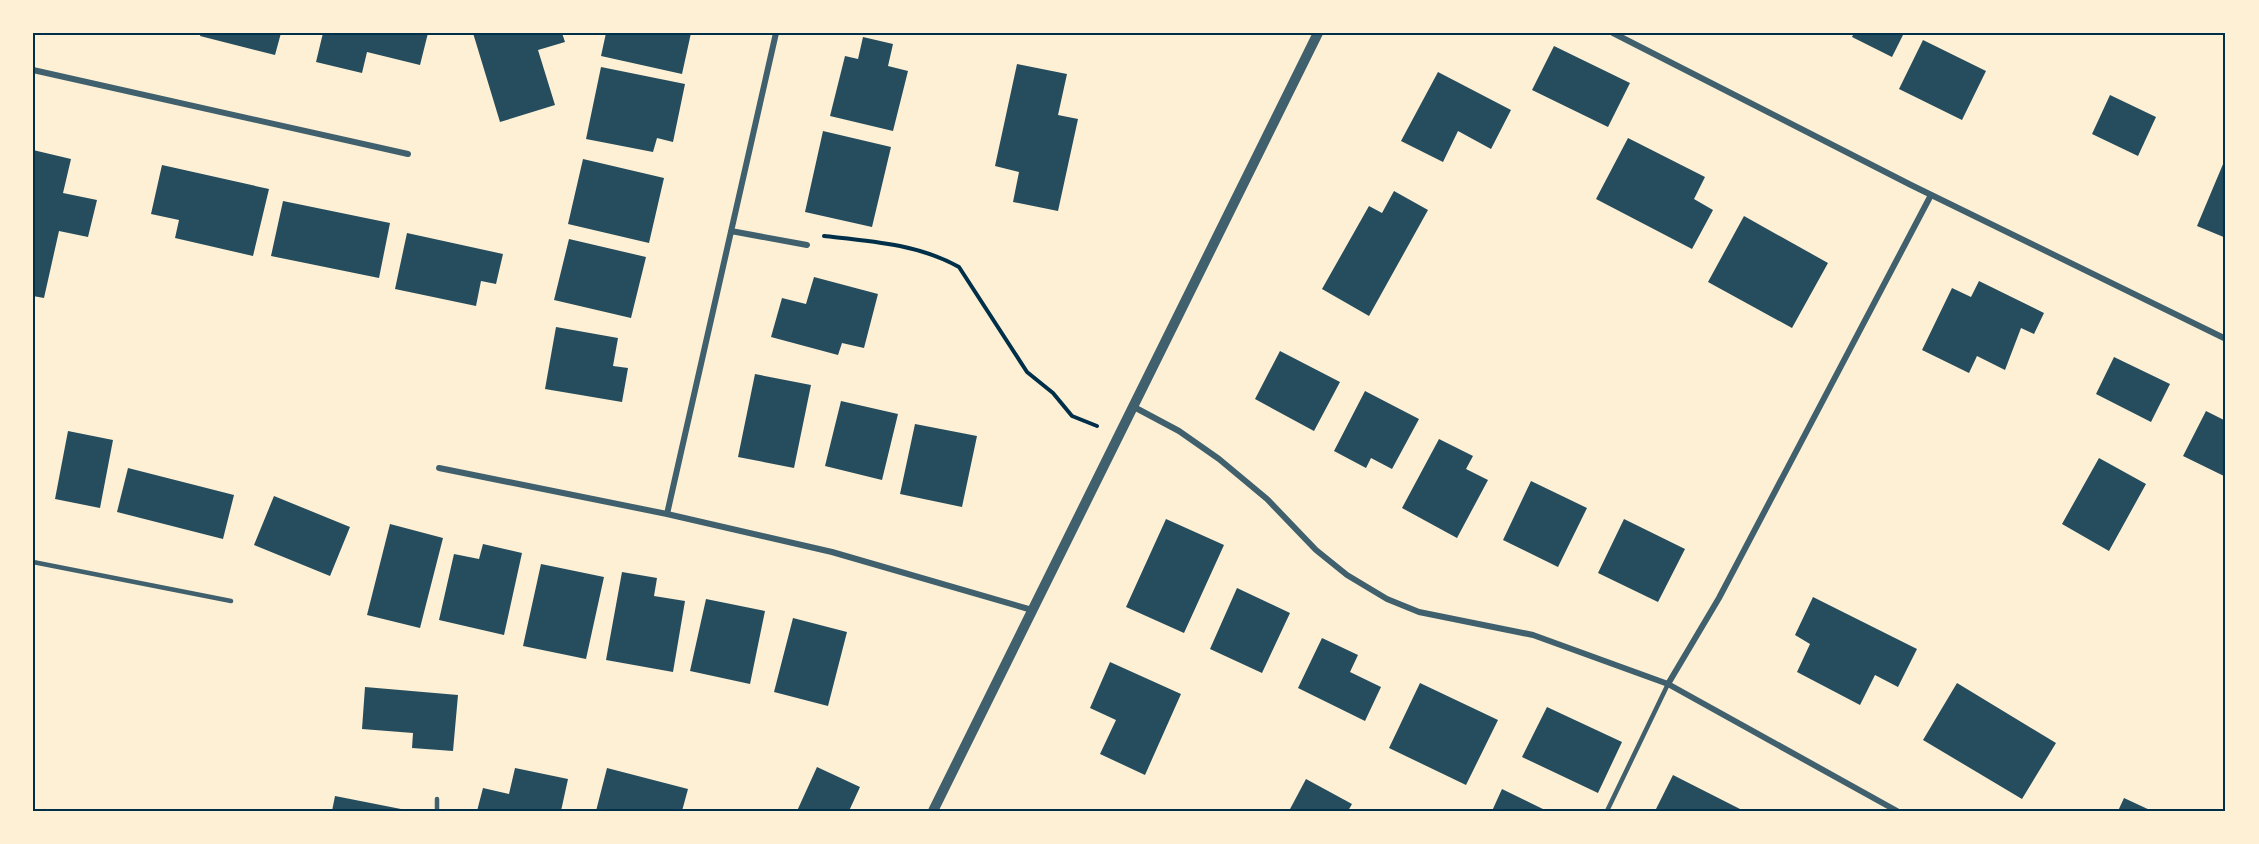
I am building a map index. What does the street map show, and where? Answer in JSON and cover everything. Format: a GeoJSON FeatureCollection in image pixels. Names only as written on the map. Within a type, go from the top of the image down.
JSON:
{"type":"FeatureCollection","features":[{"type":"Feature","properties":{"kind":"street"},"geometry":{"type":"LineString","coordinates":[[667,514],[776,33]]}},
{"type":"Feature","properties":{"kind":"street"},"geometry":{"type":"LineString","coordinates":[[933,811],[1318,33]]}},
{"type":"Feature","properties":{"kind":"street"},"geometry":{"type":"LineString","coordinates":[[1612,33],[1931,195],[2226,339]]}},
{"type":"Feature","properties":{"kind":"street"},"geometry":{"type":"LineString","coordinates":[[33,70],[408,154]]}},
{"type":"Feature","properties":{"kind":"street"},"geometry":{"type":"LineString","coordinates":[[1668,684],[1725,588],[1931,195]]}},
{"type":"Feature","properties":{"kind":"street"},"geometry":{"type":"LineString","coordinates":[[731,231],[807,246]]}},
{"type":"Feature","properties":{"kind":"street"},"geometry":{"type":"LineString","coordinates":[[1134,407],[1179,431],[1219,459],[1267,499],[1316,550],[1347,575],[1387,598],[1419,612],[1533,635],[1668,684],[1897,811]]}},
{"type":"Feature","properties":{"kind":"street"},"geometry":{"type":"LineString","coordinates":[[440,468],[667,514],[832,552],[1032,610]]}},
{"type":"Feature","properties":{"kind":"lane"},"geometry":{"type":"LineString","coordinates":[[33,562],[231,601]]}},
{"type":"Feature","properties":{"kind":"lane"},"geometry":{"type":"LineString","coordinates":[[1607,811],[1668,684]]}},
{"type":"Feature","properties":{"kind":"lane"},"geometry":{"type":"LineString","coordinates":[[436,811],[437,799]]}},
{"type":"Feature","properties":{"kind":"path"},"geometry":{"type":"LineString","coordinates":[[807,246],[815,234],[872,239],[945,259],[959,267],[1027,372],[1053,393],[1072,416],[1120,436]]}},
{"type":"Feature","properties":{"kind":"building"},"geometry":{"type":"Polygon","coordinates":[[[201,33],[281,33],[275,55],[200,36],[201,33]]]}},
{"type":"Feature","properties":{"kind":"building"},"geometry":{"type":"Polygon","coordinates":[[[323,33],[428,33],[420,65],[367,52],[362,73],[316,62],[323,33]]]}},
{"type":"Feature","properties":{"kind":"building"},"geometry":{"type":"Polygon","coordinates":[[[473,33],[562,33],[565,42],[538,50],[555,105],[500,122],[473,33]]]}},
{"type":"Feature","properties":{"kind":"building"},"geometry":{"type":"Polygon","coordinates":[[[606,33],[691,33],[682,74],[601,56],[606,33]]]}},
{"type":"Feature","properties":{"kind":"building"},"geometry":{"type":"Polygon","coordinates":[[[1854,33],[1904,33],[1892,57],[1852,37],[1854,33]]]}},
{"type":"Feature","properties":{"kind":"building"},"geometry":{"type":"Polygon","coordinates":[[[863,37],[893,44],[888,66],[908,71],[893,131],[830,116],[845,56],[858,59],[863,37]]]}},
{"type":"Feature","properties":{"kind":"building"},"geometry":{"type":"Polygon","coordinates":[[[1923,40],[1986,71],[1962,120],[1899,89],[1923,40]]]}},
{"type":"Feature","properties":{"kind":"building"},"geometry":{"type":"Polygon","coordinates":[[[1554,46],[1630,83],[1608,127],[1532,90],[1554,46]]]}},
{"type":"Feature","properties":{"kind":"building"},"geometry":{"type":"Polygon","coordinates":[[[1017,64],[1067,74],[1058,115],[1078,119],[1058,211],[1013,202],[1019,172],[995,166],[1017,64]]]}},
{"type":"Feature","properties":{"kind":"building"},"geometry":{"type":"Polygon","coordinates":[[[601,67],[685,84],[673,142],[657,138],[653,152],[586,139],[601,67]]]}},
{"type":"Feature","properties":{"kind":"building"},"geometry":{"type":"Polygon","coordinates":[[[1438,72],[1511,110],[1491,149],[1458,131],[1443,162],[1401,141],[1438,72]]]}},
{"type":"Feature","properties":{"kind":"building"},"geometry":{"type":"Polygon","coordinates":[[[2110,95],[2156,117],[2138,156],[2092,134],[2110,95]]]}},
{"type":"Feature","properties":{"kind":"building"},"geometry":{"type":"Polygon","coordinates":[[[823,131],[891,147],[872,227],[805,212],[823,131]]]}},
{"type":"Feature","properties":{"kind":"building"},"geometry":{"type":"Polygon","coordinates":[[[1628,138],[1705,177],[1694,199],[1713,210],[1692,249],[1596,199],[1628,138]]]}},
{"type":"Feature","properties":{"kind":"building"},"geometry":{"type":"Polygon","coordinates":[[[33,150],[71,159],[63,193],[97,200],[88,237],[59,231],[44,298],[33,296],[33,150]]]}},
{"type":"Feature","properties":{"kind":"building"},"geometry":{"type":"Polygon","coordinates":[[[2226,157],[2226,238],[2197,226],[2226,157]]]}},
{"type":"Feature","properties":{"kind":"building"},"geometry":{"type":"Polygon","coordinates":[[[583,159],[664,178],[649,243],[568,224],[583,159]]]}},
{"type":"Feature","properties":{"kind":"building"},"geometry":{"type":"Polygon","coordinates":[[[162,165],[269,189],[253,256],[175,238],[179,220],[151,214],[162,165]]]}},
{"type":"Feature","properties":{"kind":"building"},"geometry":{"type":"Polygon","coordinates":[[[1394,191],[1428,210],[1369,316],[1322,289],[1369,206],[1382,213],[1394,191]]]}},
{"type":"Feature","properties":{"kind":"building"},"geometry":{"type":"Polygon","coordinates":[[[283,201],[390,223],[379,278],[271,256],[283,201]]]}},
{"type":"Feature","properties":{"kind":"building"},"geometry":{"type":"Polygon","coordinates":[[[1744,216],[1828,263],[1792,328],[1708,282],[1744,216]]]}},
{"type":"Feature","properties":{"kind":"building"},"geometry":{"type":"Polygon","coordinates":[[[407,233],[503,254],[496,284],[481,281],[476,306],[395,289],[407,233]]]}},
{"type":"Feature","properties":{"kind":"building"},"geometry":{"type":"Polygon","coordinates":[[[569,239],[646,257],[631,318],[554,300],[569,239]]]}},
{"type":"Feature","properties":{"kind":"building"},"geometry":{"type":"Polygon","coordinates":[[[814,277],[878,294],[864,348],[842,343],[838,355],[771,337],[782,298],[806,304],[814,277]]]}},
{"type":"Feature","properties":{"kind":"building"},"geometry":{"type":"Polygon","coordinates":[[[1979,281],[2044,313],[2034,334],[2021,328],[2005,370],[1977,356],[1969,373],[1922,350],[1952,288],[1971,297],[1979,281]]]}},
{"type":"Feature","properties":{"kind":"building"},"geometry":{"type":"Polygon","coordinates":[[[556,327],[618,338],[613,366],[628,368],[622,402],[545,389],[556,327]]]}},
{"type":"Feature","properties":{"kind":"building"},"geometry":{"type":"Polygon","coordinates":[[[1280,351],[1340,382],[1314,431],[1255,399],[1280,351]]]}},
{"type":"Feature","properties":{"kind":"building"},"geometry":{"type":"Polygon","coordinates":[[[2114,357],[2170,384],[2151,422],[2096,394],[2114,357]]]}},
{"type":"Feature","properties":{"kind":"building"},"geometry":{"type":"Polygon","coordinates":[[[755,374],[811,385],[794,468],[738,457],[755,374]]]}},
{"type":"Feature","properties":{"kind":"building"},"geometry":{"type":"Polygon","coordinates":[[[1365,391],[1419,419],[1392,469],[1371,458],[1366,468],[1334,451],[1365,391]]]}},
{"type":"Feature","properties":{"kind":"building"},"geometry":{"type":"Polygon","coordinates":[[[841,401],[898,414],[882,480],[825,466],[841,401]]]}},
{"type":"Feature","properties":{"kind":"building"},"geometry":{"type":"Polygon","coordinates":[[[2206,411],[2226,421],[2226,477],[2183,456],[2206,411]]]}},
{"type":"Feature","properties":{"kind":"building"},"geometry":{"type":"Polygon","coordinates":[[[915,424],[977,436],[962,507],[900,494],[915,424]]]}},
{"type":"Feature","properties":{"kind":"building"},"geometry":{"type":"Polygon","coordinates":[[[68,431],[113,440],[100,508],[55,499],[68,431]]]}},
{"type":"Feature","properties":{"kind":"building"},"geometry":{"type":"Polygon","coordinates":[[[1439,439],[1473,456],[1466,469],[1488,480],[1457,538],[1402,508],[1439,439]]]}},
{"type":"Feature","properties":{"kind":"building"},"geometry":{"type":"Polygon","coordinates":[[[2099,458],[2146,484],[2109,551],[2062,524],[2099,458]]]}},
{"type":"Feature","properties":{"kind":"building"},"geometry":{"type":"Polygon","coordinates":[[[128,468],[234,495],[223,539],[117,512],[128,468]]]}},
{"type":"Feature","properties":{"kind":"building"},"geometry":{"type":"Polygon","coordinates":[[[1531,481],[1587,508],[1558,567],[1503,540],[1531,481]]]}},
{"type":"Feature","properties":{"kind":"building"},"geometry":{"type":"Polygon","coordinates":[[[274,496],[350,527],[330,576],[254,545],[274,496]]]}},
{"type":"Feature","properties":{"kind":"building"},"geometry":{"type":"Polygon","coordinates":[[[1166,519],[1224,545],[1184,633],[1126,607],[1166,519]]]}},
{"type":"Feature","properties":{"kind":"building"},"geometry":{"type":"Polygon","coordinates":[[[1624,519],[1685,549],[1658,602],[1598,573],[1624,519]]]}},
{"type":"Feature","properties":{"kind":"building"},"geometry":{"type":"Polygon","coordinates":[[[390,524],[443,538],[420,628],[367,615],[390,524]]]}},
{"type":"Feature","properties":{"kind":"building"},"geometry":{"type":"Polygon","coordinates":[[[483,544],[522,553],[504,635],[439,620],[454,554],[479,559],[483,544]]]}},
{"type":"Feature","properties":{"kind":"building"},"geometry":{"type":"Polygon","coordinates":[[[541,564],[604,577],[586,659],[523,646],[541,564]]]}},
{"type":"Feature","properties":{"kind":"building"},"geometry":{"type":"Polygon","coordinates":[[[622,572],[657,578],[654,596],[685,601],[673,672],[606,660],[622,572]]]}},
{"type":"Feature","properties":{"kind":"building"},"geometry":{"type":"Polygon","coordinates":[[[1237,588],[1290,613],[1262,673],[1210,649],[1237,588]]]}},
{"type":"Feature","properties":{"kind":"building"},"geometry":{"type":"Polygon","coordinates":[[[1813,597],[1917,649],[1898,687],[1875,675],[1860,705],[1797,672],[1810,644],[1795,635],[1813,597]]]}},
{"type":"Feature","properties":{"kind":"building"},"geometry":{"type":"Polygon","coordinates":[[[706,599],[765,611],[750,684],[690,671],[706,599]]]}},
{"type":"Feature","properties":{"kind":"building"},"geometry":{"type":"Polygon","coordinates":[[[793,618],[847,632],[828,706],[774,692],[793,618]]]}},
{"type":"Feature","properties":{"kind":"building"},"geometry":{"type":"Polygon","coordinates":[[[1322,638],[1358,655],[1350,672],[1381,687],[1365,721],[1298,688],[1322,638]]]}},
{"type":"Feature","properties":{"kind":"building"},"geometry":{"type":"Polygon","coordinates":[[[1110,662],[1181,694],[1145,775],[1100,754],[1116,720],[1090,708],[1110,662]]]}},
{"type":"Feature","properties":{"kind":"building"},"geometry":{"type":"Polygon","coordinates":[[[1420,683],[1498,720],[1466,785],[1389,748],[1420,683]]]}},
{"type":"Feature","properties":{"kind":"building"},"geometry":{"type":"Polygon","coordinates":[[[1957,683],[2056,743],[2022,799],[1923,740],[1957,683]]]}},
{"type":"Feature","properties":{"kind":"building"},"geometry":{"type":"Polygon","coordinates":[[[365,687],[458,695],[453,751],[412,748],[413,733],[362,729],[365,687]]]}},
{"type":"Feature","properties":{"kind":"building"},"geometry":{"type":"Polygon","coordinates":[[[1547,707],[1622,742],[1598,793],[1522,757],[1547,707]]]}},
{"type":"Feature","properties":{"kind":"building"},"geometry":{"type":"Polygon","coordinates":[[[817,767],[860,787],[849,811],[797,811],[817,767]]]}},
{"type":"Feature","properties":{"kind":"building"},"geometry":{"type":"Polygon","coordinates":[[[515,768],[568,779],[561,811],[477,811],[483,788],[509,794],[515,768]]]}},
{"type":"Feature","properties":{"kind":"building"},"geometry":{"type":"Polygon","coordinates":[[[607,768],[688,789],[682,811],[596,811],[607,768]]]}},
{"type":"Feature","properties":{"kind":"building"},"geometry":{"type":"Polygon","coordinates":[[[1673,775],[1740,809],[1739,811],[1655,811],[1673,775]]]}},
{"type":"Feature","properties":{"kind":"building"},"geometry":{"type":"Polygon","coordinates":[[[1306,779],[1352,804],[1348,811],[1289,811],[1306,779]]]}},
{"type":"Feature","properties":{"kind":"building"},"geometry":{"type":"Polygon","coordinates":[[[1502,789],[1547,811],[1492,811],[1502,789]]]}},
{"type":"Feature","properties":{"kind":"building"},"geometry":{"type":"Polygon","coordinates":[[[335,796],[406,810],[406,811],[332,811],[335,796]]]}},
{"type":"Feature","properties":{"kind":"building"},"geometry":{"type":"Polygon","coordinates":[[[2124,798],[2152,811],[2118,811],[2124,798]]]}}]}
